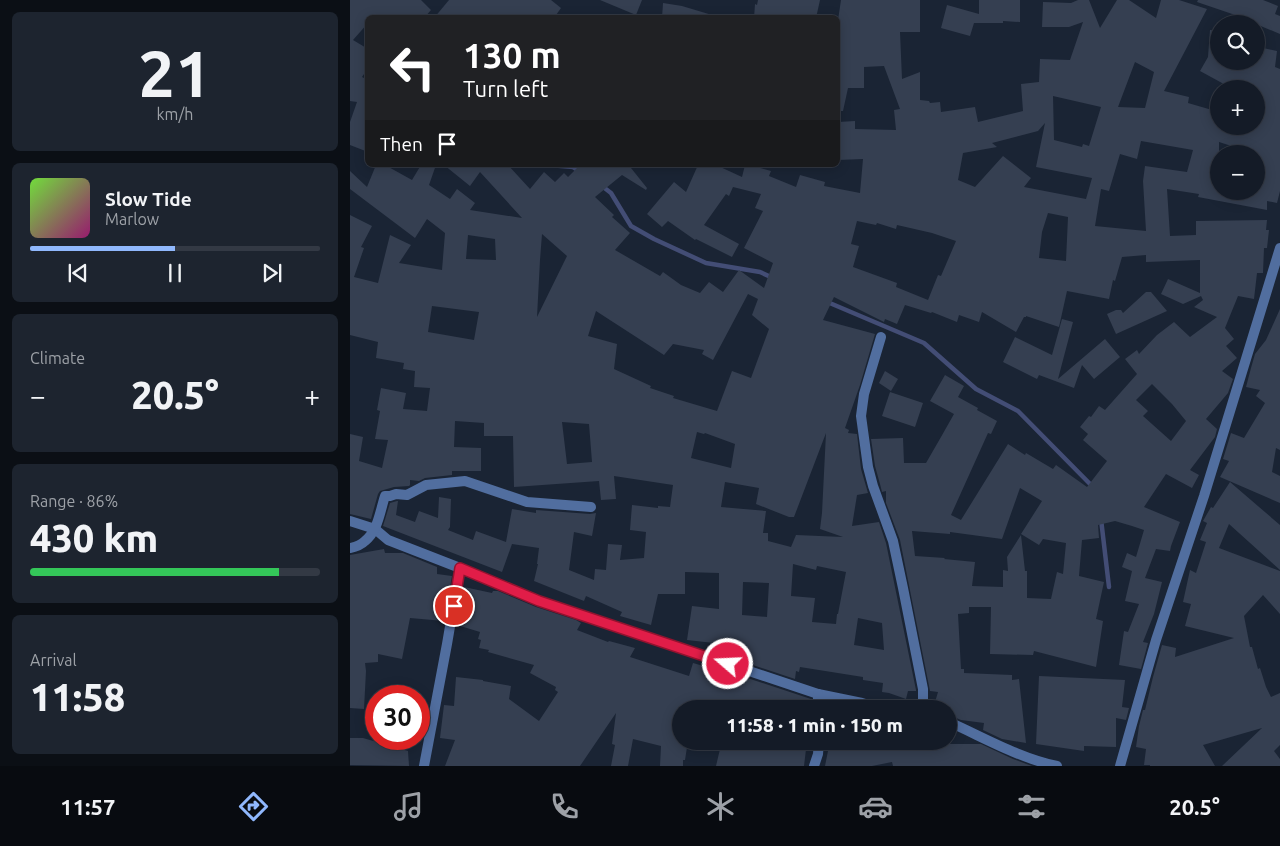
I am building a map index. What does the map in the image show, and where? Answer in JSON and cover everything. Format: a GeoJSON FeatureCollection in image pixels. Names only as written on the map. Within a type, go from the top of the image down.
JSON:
{"type":"FeatureCollection","features":[{"type":"Feature","properties":{"kind":"street"},"geometry":{"type":"LineString","coordinates":[[1120,766],[1156,640],[1204,496],[1280,248]]}},
{"type":"Feature","properties":{"kind":"street"},"geometry":{"type":"LineString","coordinates":[[881,337],[864,394],[861,416],[868,467],[893,541],[923,690],[923,700]]}},
{"type":"Feature","properties":{"kind":"street"},"geometry":{"type":"LineString","coordinates":[[350,548],[366,541],[375,529],[385,496],[407,495],[426,485],[465,481],[527,502],[591,507]]}},
{"type":"Feature","properties":{"kind":"street"},"geometry":{"type":"LineString","coordinates":[[350,521],[375,529],[388,540],[539,601],[818,694],[847,700]]}},
{"type":"Feature","properties":{"kind":"street"},"geometry":{"type":"LineString","coordinates":[[424,766],[448,644],[460,568]]}},
{"type":"Feature","properties":{"kind":"street"},"geometry":{"type":"LineString","coordinates":[[818,694],[818,700]]}},
{"type":"Feature","properties":{"kind":"street"},"geometry":{"type":"LineString","coordinates":[[957,726],[1004,749],[1039,762],[1057,766]]}},
{"type":"Feature","properties":{"kind":"street"},"geometry":{"type":"LineString","coordinates":[[814,766],[818,750]]}},
{"type":"Feature","properties":{"kind":"building"},"geometry":{"type":"Polygon","coordinates":[[[350,0],[421,0],[431,10],[427,15],[365,15],[365,26],[353,40],[365,47],[365,72],[362,77],[365,78],[365,151],[350,145],[350,122],[357,102],[350,101],[350,0]]]}},
{"type":"Feature","properties":{"kind":"building"},"geometry":{"type":"Polygon","coordinates":[[[449,0],[551,0],[561,8],[556,15],[436,15],[449,0]]]}},
{"type":"Feature","properties":{"kind":"building"},"geometry":{"type":"Polygon","coordinates":[[[600,0],[642,0],[636,15],[600,0]]]}},
{"type":"Feature","properties":{"kind":"building"},"geometry":{"type":"Polygon","coordinates":[[[758,0],[820,0],[817,15],[754,15],[755,4],[757,5],[758,0]]]}},
{"type":"Feature","properties":{"kind":"building"},"geometry":{"type":"Polygon","coordinates":[[[841,0],[920,0],[920,32],[900,32],[902,79],[920,72],[920,100],[929,101],[930,103],[940,102],[941,112],[975,107],[978,122],[1023,111],[1021,84],[1039,82],[1040,59],[1070,60],[1083,22],[1069,27],[1042,27],[1043,2],[1071,3],[1078,0],[1089,0],[1100,28],[1117,0],[1129,0],[1156,18],[1161,0],[1179,0],[1207,9],[1164,91],[1189,97],[1188,103],[1210,109],[1210,135],[1265,135],[1265,80],[1216,80],[1200,71],[1208,57],[1210,30],[1210,70],[1265,70],[1265,48],[1277,51],[1275,67],[1280,69],[1280,191],[1277,203],[1267,201],[1267,210],[1214,200],[1265,200],[1265,145],[1228,145],[1219,142],[1219,145],[1210,145],[1210,199],[1198,197],[1199,194],[1167,189],[1170,236],[1196,235],[1196,221],[1267,220],[1266,230],[1269,230],[1267,248],[1264,248],[1263,273],[1257,273],[1254,299],[1238,296],[1225,328],[1234,339],[1226,346],[1237,358],[1222,371],[1233,379],[1228,393],[1206,419],[1217,429],[1215,437],[1190,470],[1199,475],[1192,488],[1166,474],[1144,507],[1180,522],[1170,551],[1156,549],[1145,578],[1162,582],[1154,614],[1143,642],[1148,643],[1141,669],[1119,665],[1124,631],[1128,632],[1139,604],[1125,601],[1132,571],[1122,567],[1127,553],[1136,557],[1144,530],[1132,526],[1115,521],[1098,525],[1099,538],[1082,540],[1079,576],[1104,582],[1096,619],[1103,621],[1096,667],[1034,651],[1033,655],[990,654],[991,607],[969,607],[969,613],[958,614],[961,669],[964,669],[964,673],[1012,675],[1012,680],[1019,679],[1026,743],[1002,739],[983,730],[984,723],[957,718],[957,700],[936,700],[938,692],[930,691],[900,540],[886,503],[886,491],[882,492],[875,466],[871,439],[903,438],[904,463],[926,463],[954,414],[930,401],[945,375],[964,386],[958,397],[997,421],[991,434],[988,433],[951,515],[961,520],[1008,444],[1053,469],[1056,465],[1087,487],[1107,461],[1083,440],[1088,434],[1080,427],[1099,406],[1105,410],[1137,374],[1125,359],[1137,350],[1139,354],[1157,335],[1174,322],[1190,337],[1217,317],[1194,307],[1203,300],[1201,296],[1183,304],[1161,294],[1168,279],[1200,293],[1200,260],[1146,262],[1146,255],[1122,257],[1115,281],[1113,280],[1109,299],[1067,291],[1059,327],[1026,316],[1016,332],[982,312],[979,322],[959,315],[957,322],[932,312],[905,305],[897,324],[885,319],[884,322],[834,297],[823,320],[875,334],[845,428],[849,430],[848,433],[857,434],[861,469],[868,493],[857,495],[852,526],[879,522],[886,543],[916,690],[908,691],[906,699],[882,692],[883,683],[863,680],[863,677],[800,667],[799,672],[796,671],[795,679],[732,658],[735,649],[713,647],[714,643],[687,640],[692,606],[719,609],[719,573],[685,572],[685,594],[658,594],[651,625],[620,616],[622,612],[586,596],[584,601],[534,581],[539,548],[512,544],[502,572],[383,526],[390,503],[397,501],[396,515],[415,522],[419,511],[438,518],[439,497],[451,499],[450,527],[448,530],[473,540],[476,531],[506,542],[512,509],[536,513],[536,510],[596,513],[592,536],[574,532],[569,570],[594,580],[595,569],[606,570],[608,544],[622,545],[620,560],[644,558],[646,532],[630,530],[632,505],[658,508],[658,506],[670,507],[673,485],[614,476],[616,499],[601,500],[599,481],[514,487],[513,436],[484,436],[484,423],[455,421],[454,447],[481,448],[481,471],[452,471],[452,475],[425,478],[419,481],[410,480],[409,486],[394,487],[380,491],[371,519],[350,514],[350,434],[363,437],[359,461],[382,468],[388,440],[375,439],[380,411],[377,410],[381,388],[406,393],[403,409],[427,411],[430,388],[414,387],[415,371],[403,369],[404,363],[376,358],[378,342],[350,335],[350,215],[372,226],[361,247],[364,248],[354,277],[378,283],[390,235],[411,245],[399,263],[442,270],[445,233],[427,219],[415,238],[350,189],[350,171],[367,187],[375,167],[389,167],[412,180],[420,167],[435,167],[429,185],[450,199],[457,189],[475,203],[470,210],[522,218],[480,172],[470,186],[446,167],[510,167],[530,189],[544,172],[555,182],[564,173],[568,177],[578,167],[632,167],[631,168],[647,188],[646,190],[622,175],[595,197],[614,215],[612,217],[630,233],[615,250],[660,276],[663,272],[681,285],[700,293],[709,282],[723,292],[739,270],[764,288],[773,263],[744,248],[763,211],[755,208],[761,194],[733,187],[729,196],[726,194],[704,225],[739,244],[732,257],[695,240],[668,221],[662,227],[647,214],[674,182],[686,192],[697,167],[720,167],[742,177],[744,167],[756,167],[771,171],[769,176],[796,187],[800,175],[825,182],[824,186],[860,193],[863,159],[840,160],[840,122],[855,121],[855,129],[896,130],[894,110],[900,109],[884,66],[864,67],[864,88],[848,88],[843,111],[840,111],[839,15],[841,0]],[[1135,62],[1118,107],[1145,108],[1154,72],[1135,62]],[[1053,96],[1054,140],[1082,147],[1083,144],[1089,146],[1101,107],[1053,96]],[[1045,123],[1038,131],[992,143],[997,147],[963,153],[958,180],[975,187],[1003,156],[1031,178],[1024,187],[1086,199],[1092,178],[1036,167],[1045,123]],[[1141,141],[1137,159],[1120,154],[1109,191],[1101,189],[1095,226],[1146,231],[1143,181],[1145,166],[1187,172],[1193,150],[1141,141]],[[1048,213],[1042,232],[1039,258],[1066,261],[1068,217],[1048,213]],[[857,221],[851,244],[859,246],[853,267],[897,283],[896,287],[928,300],[938,275],[941,276],[956,241],[897,225],[896,229],[877,223],[876,225],[857,221]],[[542,234],[537,317],[567,256],[542,234]],[[468,235],[466,259],[496,260],[495,239],[468,235]],[[748,294],[713,360],[702,354],[704,350],[673,344],[664,355],[596,311],[588,336],[617,344],[614,369],[651,386],[650,388],[674,396],[673,398],[717,411],[732,371],[751,378],[769,329],[752,315],[758,299],[748,294]],[[432,306],[428,332],[474,340],[479,312],[432,306]],[[1152,384],[1136,400],[1148,411],[1143,416],[1171,441],[1186,421],[1152,384]],[[562,422],[567,464],[592,462],[589,424],[562,422]],[[697,432],[691,458],[731,468],[735,444],[697,432]],[[826,433],[794,517],[789,517],[756,504],[759,488],[725,482],[721,507],[766,511],[763,533],[768,533],[768,541],[791,547],[796,535],[843,537],[820,529],[826,433]],[[1020,488],[1002,539],[950,532],[950,534],[912,531],[915,556],[975,562],[972,586],[1003,587],[1003,570],[1008,571],[1007,557],[1021,535],[1025,571],[1027,571],[1027,598],[1051,599],[1057,572],[1063,574],[1066,543],[1043,539],[1039,545],[1021,534],[1042,501],[1020,488]],[[793,564],[791,596],[815,598],[812,622],[836,624],[846,572],[817,566],[816,570],[793,564]],[[743,582],[742,615],[767,617],[769,583],[743,582]],[[858,618],[854,645],[884,650],[882,623],[858,618]]]}},
{"type":"Feature","properties":{"kind":"building"},"geometry":{"type":"Polygon","coordinates":[[[979,0],[1020,0],[1020,22],[974,23],[970,36],[941,28],[947,5],[979,14],[979,0]]]}},
{"type":"Feature","properties":{"kind":"building"},"geometry":{"type":"Polygon","coordinates":[[[1198,0],[1263,0],[1278,6],[1275,14],[1280,16],[1280,34],[1265,28],[1265,15],[1235,15],[1197,2],[1198,0]]]}},
{"type":"Feature","properties":{"kind":"building"},"geometry":{"type":"Polygon","coordinates":[[[663,3],[682,6],[712,15],[662,15],[663,3]]]}},
{"type":"Feature","properties":{"kind":"building"},"geometry":{"type":"Polygon","coordinates":[[[1146,292],[1151,292],[1167,311],[1116,334],[1107,314],[1116,310],[1121,310],[1123,313],[1146,292]]]}},
{"type":"Feature","properties":{"kind":"building"},"geometry":{"type":"Polygon","coordinates":[[[1280,309],[1280,450],[1276,448],[1272,472],[1280,476],[1280,503],[1220,477],[1229,461],[1223,459],[1231,433],[1244,438],[1265,403],[1256,396],[1260,390],[1246,387],[1255,354],[1266,340],[1280,309]]]}},
{"type":"Feature","properties":{"kind":"building"},"geometry":{"type":"Polygon","coordinates":[[[1062,319],[1073,322],[1058,379],[1105,339],[1120,357],[1094,379],[1082,365],[1074,388],[1039,375],[1037,379],[1003,362],[1015,337],[1052,355],[1062,319]]]}},
{"type":"Feature","properties":{"kind":"building"},"geometry":{"type":"Polygon","coordinates":[[[885,371],[898,379],[891,391],[879,383],[885,371]]]}},
{"type":"Feature","properties":{"kind":"building"},"geometry":{"type":"Polygon","coordinates":[[[890,392],[923,403],[915,427],[882,416],[890,392]]]}},
{"type":"Feature","properties":{"kind":"building"},"geometry":{"type":"Polygon","coordinates":[[[1230,482],[1280,525],[1280,570],[1229,524],[1219,548],[1280,571],[1280,614],[1263,595],[1244,616],[1250,647],[1252,647],[1258,669],[1260,668],[1266,687],[1271,697],[1280,693],[1280,745],[1274,751],[1280,759],[1280,766],[1222,766],[1262,728],[1203,745],[1215,766],[1144,765],[1146,749],[1136,747],[1139,726],[1162,645],[1176,648],[1175,657],[1234,638],[1185,626],[1191,604],[1183,602],[1190,570],[1196,573],[1206,542],[1200,540],[1207,523],[1203,521],[1230,482]]]}},
{"type":"Feature","properties":{"kind":"building"},"geometry":{"type":"Polygon","coordinates":[[[384,549],[385,553],[403,553],[437,567],[437,574],[452,576],[444,621],[410,618],[402,659],[378,654],[378,662],[365,663],[364,709],[350,708],[350,555],[384,549]]]}},
{"type":"Feature","properties":{"kind":"building"},"geometry":{"type":"Polygon","coordinates":[[[464,587],[492,593],[493,591],[498,591],[536,607],[576,620],[581,623],[577,630],[608,642],[635,648],[630,657],[689,676],[693,663],[707,667],[704,676],[726,682],[729,672],[811,700],[672,700],[672,750],[687,750],[683,766],[660,766],[661,746],[633,739],[628,766],[611,766],[615,745],[612,744],[616,713],[580,766],[445,766],[455,740],[440,738],[444,705],[454,706],[456,677],[511,686],[509,699],[539,721],[558,692],[555,690],[556,687],[530,673],[534,665],[479,648],[481,640],[478,639],[480,632],[457,625],[464,587]]]}},
{"type":"Feature","properties":{"kind":"building"},"geometry":{"type":"Polygon","coordinates":[[[1039,676],[1125,680],[1122,707],[1129,708],[1126,720],[1116,718],[1116,747],[1084,746],[1084,751],[1036,744],[1039,676]]]}},
{"type":"Feature","properties":{"kind":"building"},"geometry":{"type":"Polygon","coordinates":[[[350,738],[365,739],[365,750],[408,751],[409,766],[350,765],[350,738]]]}},
{"type":"Feature","properties":{"kind":"building"},"geometry":{"type":"Polygon","coordinates":[[[957,744],[981,744],[1032,766],[893,766],[892,762],[872,766],[825,766],[828,750],[957,750],[957,744]]]}},
{"type":"Feature","properties":{"kind":"building"},"geometry":{"type":"Polygon","coordinates":[[[720,750],[806,750],[804,766],[716,766],[720,750]]]}},
{"type":"Feature","properties":{"kind":"waterway"},"geometry":{"type":"LineString","coordinates":[[573,167],[581,172]]}},
{"type":"Feature","properties":{"kind":"waterway"},"geometry":{"type":"LineString","coordinates":[[602,186],[611,193],[631,226],[654,239],[706,263],[760,272],[773,278]]}},
{"type":"Feature","properties":{"kind":"waterway"},"geometry":{"type":"LineString","coordinates":[[825,301],[924,343],[976,389],[1018,411],[1094,488]]}},
{"type":"Feature","properties":{"kind":"waterway"},"geometry":{"type":"LineString","coordinates":[[1101,519],[1109,587]]}},
{"type":"Feature","properties":{"kind":"route"},"geometry":{"type":"LineString","coordinates":[[454,606],[460,568],[539,601],[728,664]]}}]}
